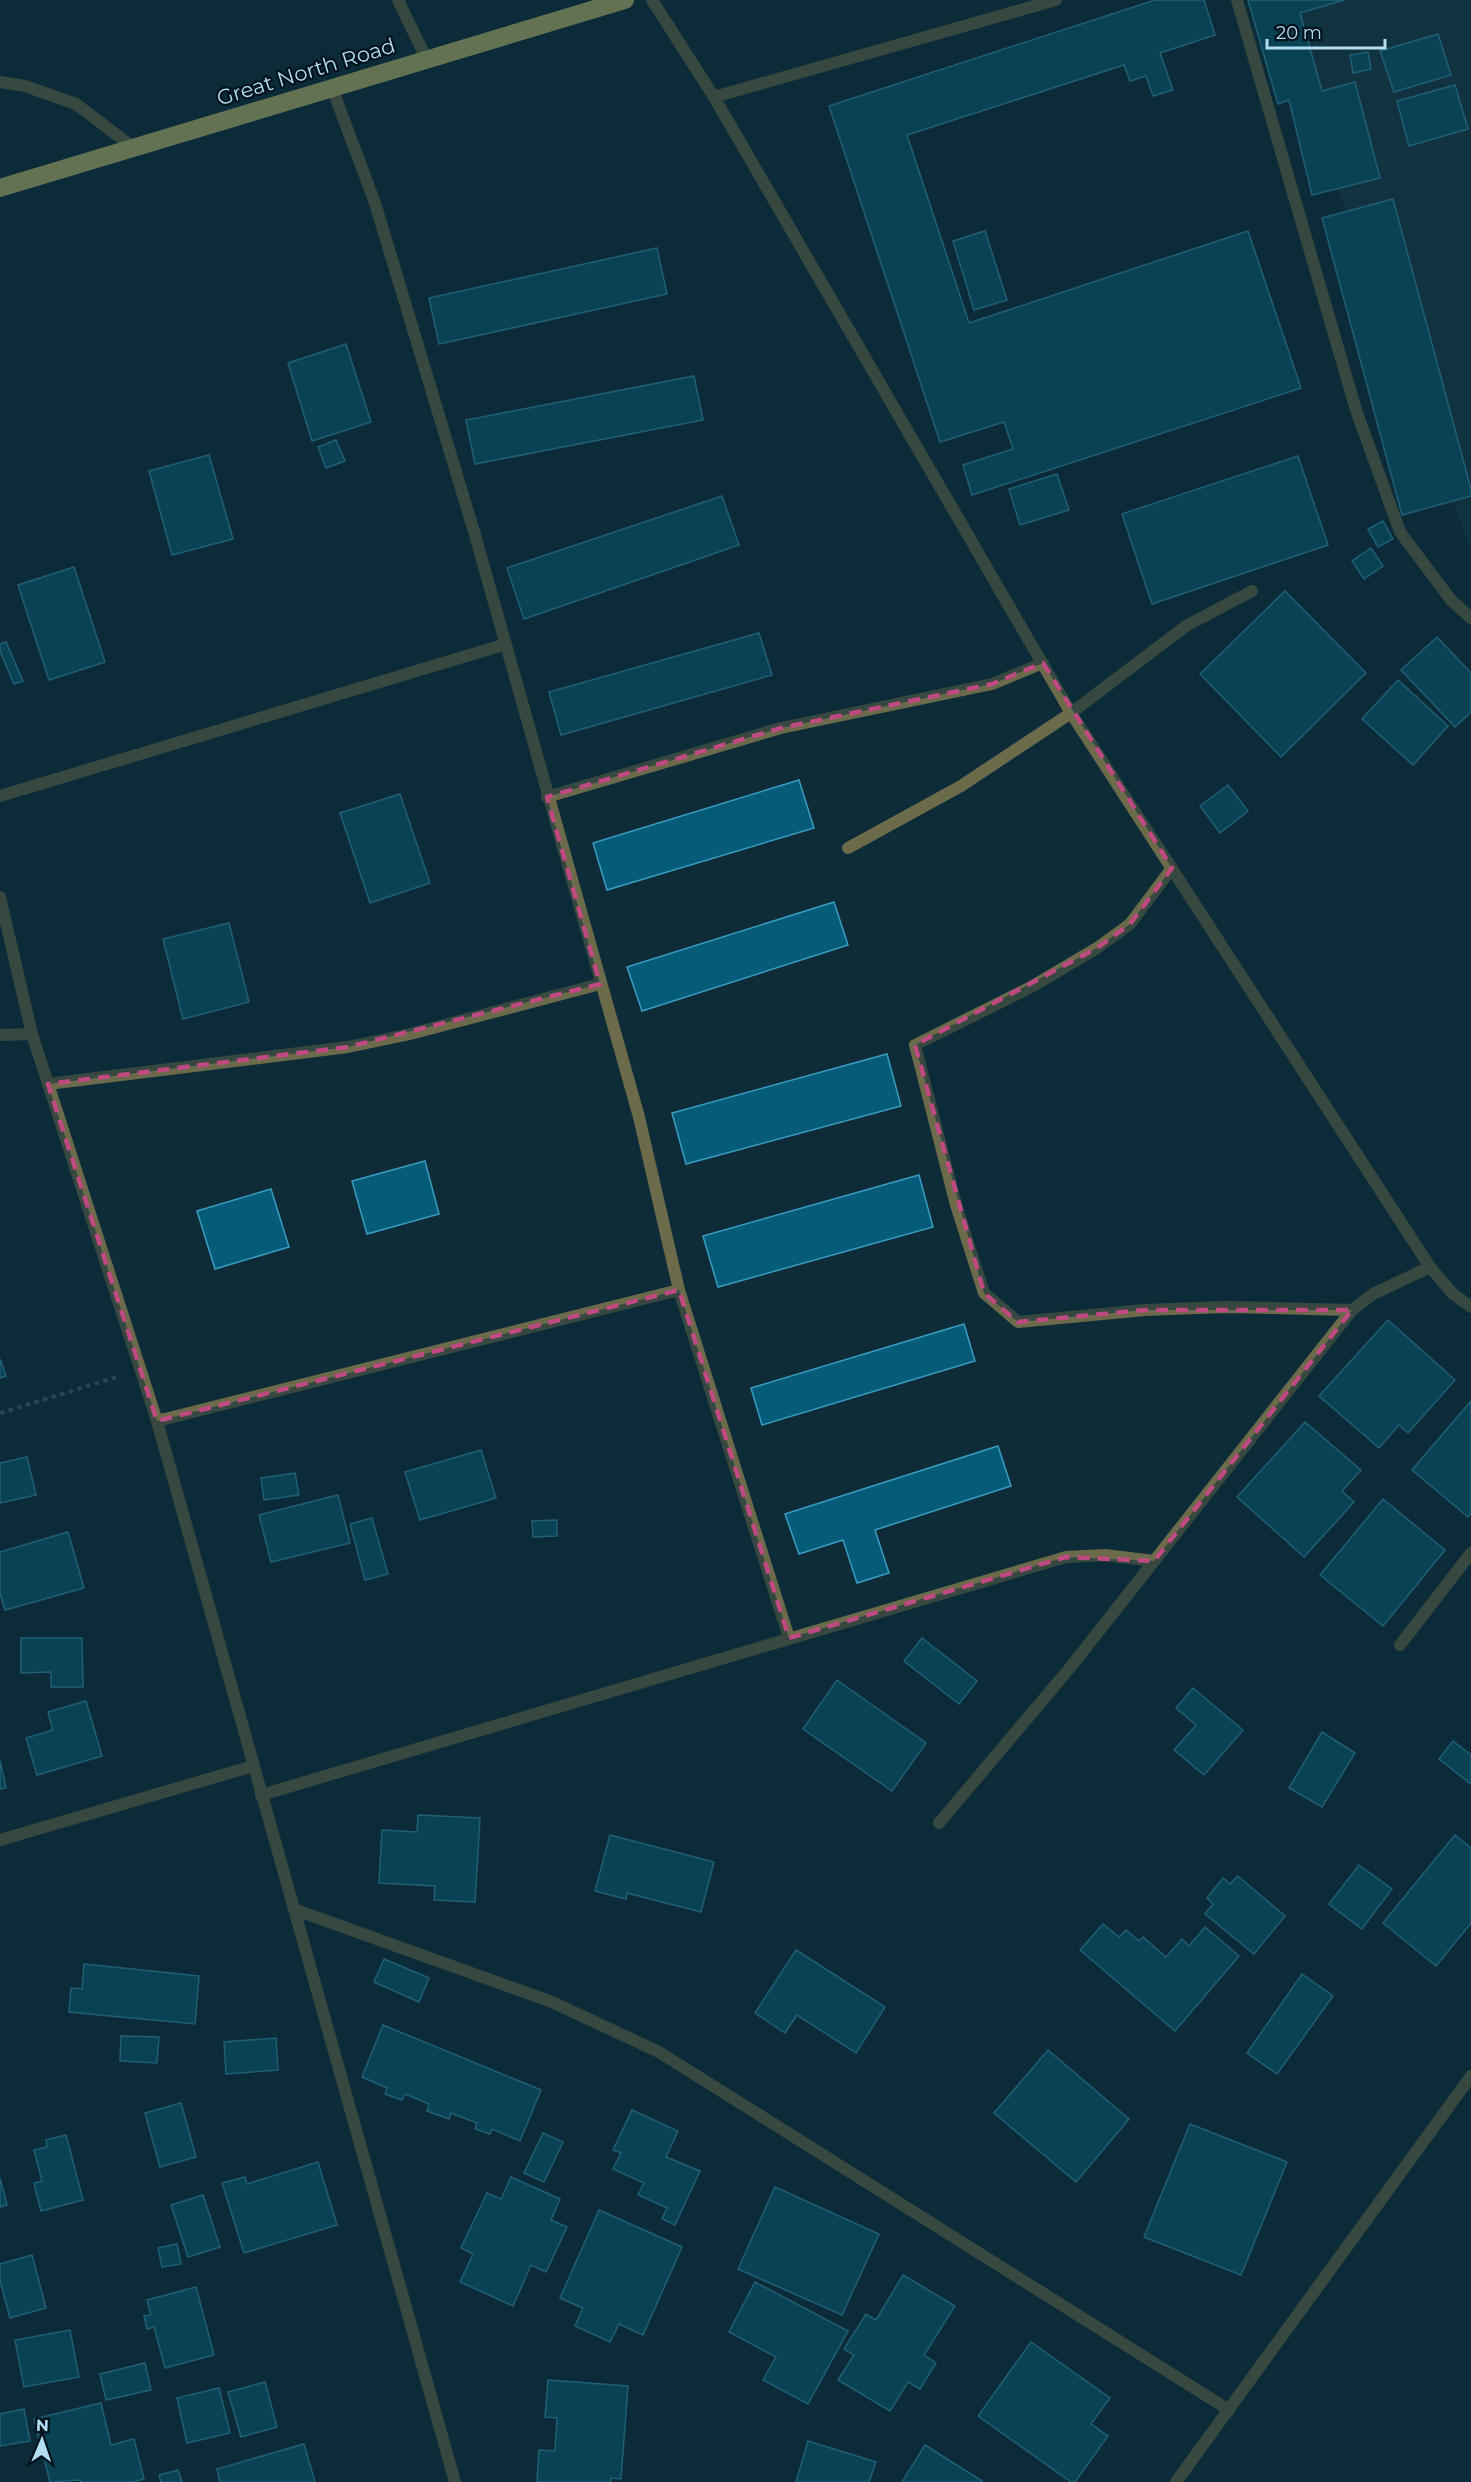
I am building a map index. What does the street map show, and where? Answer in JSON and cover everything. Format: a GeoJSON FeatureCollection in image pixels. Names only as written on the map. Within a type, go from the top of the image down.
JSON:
{"type":"FeatureCollection","features":[{"type":"Feature","properties":{"kind":"highway","name":"Great North Road"},"geometry":{"type":"LineString","coordinates":[[0,188],[625,0]]}},
{"type":"Feature","properties":{"kind":"street"},"geometry":{"type":"LineString","coordinates":[[398,0],[426,58]]}},
{"type":"Feature","properties":{"kind":"street"},"geometry":{"type":"LineString","coordinates":[[652,0],[714,97],[1071,713],[1430,1267],[1453,1294],[1471,1307]]}},
{"type":"Feature","properties":{"kind":"street"},"geometry":{"type":"LineString","coordinates":[[714,97],[1056,0]]}},
{"type":"Feature","properties":{"kind":"street"},"geometry":{"type":"LineString","coordinates":[[1237,0],[1356,410],[1400,532],[1451,600],[1471,618]]}},
{"type":"Feature","properties":{"kind":"street"},"geometry":{"type":"LineString","coordinates":[[0,82],[25,86],[76,104],[134,148]]}},
{"type":"Feature","properties":{"kind":"street"},"geometry":{"type":"LineString","coordinates":[[332,88],[375,203],[475,535],[503,645],[639,1117],[679,1290],[789,1638]]}},
{"type":"Feature","properties":{"kind":"street"},"geometry":{"type":"LineString","coordinates":[[848,848],[961,786],[1071,713],[1186,626],[1252,591]]}},
{"type":"Feature","properties":{"kind":"street"},"geometry":{"type":"LineString","coordinates":[[0,796],[503,645]]}},
{"type":"Feature","properties":{"kind":"street"},"geometry":{"type":"LineString","coordinates":[[547,797],[781,728],[992,684],[1043,663]]}},
{"type":"Feature","properties":{"kind":"street"},"geometry":{"type":"LineString","coordinates":[[1172,868],[1130,924],[1098,948],[1033,986],[915,1045],[956,1205],[984,1293],[1018,1322],[1191,1309],[1352,1310]]}},
{"type":"Feature","properties":{"kind":"street"},"geometry":{"type":"LineString","coordinates":[[0,897],[32,1034],[157,1421],[253,1766],[297,1911],[455,2482]]}},
{"type":"Feature","properties":{"kind":"street"},"geometry":{"type":"LineString","coordinates":[[48,1084],[348,1047],[410,1034],[600,984]]}},
{"type":"Feature","properties":{"kind":"street"},"geometry":{"type":"LineString","coordinates":[[0,1035],[32,1034]]}},
{"type":"Feature","properties":{"kind":"street"},"geometry":{"type":"LineString","coordinates":[[939,1823],[1069,1669],[1352,1310],[1372,1294],[1430,1267]]}},
{"type":"Feature","properties":{"kind":"street"},"geometry":{"type":"LineString","coordinates":[[157,1421],[679,1290]]}},
{"type":"Feature","properties":{"kind":"street"},"geometry":{"type":"LineString","coordinates":[[1400,1645],[1471,1553]]}},
{"type":"Feature","properties":{"kind":"street"},"geometry":{"type":"LineString","coordinates":[[261,1794],[1066,1557],[1106,1556],[1154,1561]]}},
{"type":"Feature","properties":{"kind":"street"},"geometry":{"type":"LineString","coordinates":[[0,1839],[253,1766]]}},
{"type":"Feature","properties":{"kind":"street"},"geometry":{"type":"LineString","coordinates":[[297,1911],[552,2002],[659,2052],[1229,2410]]}},
{"type":"Feature","properties":{"kind":"street"},"geometry":{"type":"LineString","coordinates":[[1176,2482],[1471,2076]]}},
{"type":"Feature","properties":{"kind":"path"},"geometry":{"type":"LineString","coordinates":[[0,1413],[35,1404],[141,1369]]}},
{"type":"Feature","properties":{"kind":"highlighted area"},"geometry":{"type":"Polygon","coordinates":[[[1043,663],[1172,868],[1130,924],[1097,948],[915,1045],[984,1293],[1018,1322],[1145,1310],[1352,1310],[1154,1561],[1066,1557],[789,1638],[679,1290],[157,1421],[48,1084],[348,1047],[600,984],[547,797],[781,728],[992,684],[1043,663]]]}},
{"type":"Feature","properties":{"kind":"shaded area"},"geometry":{"type":"Polygon","coordinates":[[[1268,0],[1471,0],[1471,550],[1268,0]]]}},
{"type":"Feature","properties":{"kind":"building"},"geometry":{"type":"Polygon","coordinates":[[[1155,0],[1204,0],[1215,35],[1160,53],[1173,90],[1153,96],[1146,76],[1130,81],[1124,65],[907,135],[969,323],[1248,231],[1301,388],[972,495],[963,465],[1013,449],[1004,422],[940,442],[829,106],[1155,0]]]}},
{"type":"Feature","properties":{"kind":"building"},"geometry":{"type":"Polygon","coordinates":[[[1248,0],[1344,0],[1300,13],[1322,91],[1355,82],[1380,178],[1312,195],[1289,100],[1278,104],[1248,0]]]}},
{"type":"Feature","properties":{"kind":"building"},"geometry":{"type":"Polygon","coordinates":[[[1438,34],[1451,75],[1394,92],[1380,51],[1438,34]]]}},
{"type":"Feature","properties":{"kind":"building"},"geometry":{"type":"Polygon","coordinates":[[[1368,52],[1371,69],[1353,73],[1350,55],[1368,52]]]}},
{"type":"Feature","properties":{"kind":"building"},"geometry":{"type":"Polygon","coordinates":[[[1455,85],[1468,129],[1409,146],[1397,101],[1455,85]]]}},
{"type":"Feature","properties":{"kind":"building"},"geometry":{"type":"Polygon","coordinates":[[[1393,199],[1471,489],[1471,496],[1402,515],[1322,218],[1393,199]]]}},
{"type":"Feature","properties":{"kind":"building"},"geometry":{"type":"Polygon","coordinates":[[[985,231],[1007,300],[974,310],[953,241],[985,231]]]}},
{"type":"Feature","properties":{"kind":"building"},"geometry":{"type":"Polygon","coordinates":[[[657,248],[667,294],[439,344],[429,298],[657,248]]]}},
{"type":"Feature","properties":{"kind":"building"},"geometry":{"type":"Polygon","coordinates":[[[346,344],[371,422],[312,441],[288,363],[346,344]]]}},
{"type":"Feature","properties":{"kind":"building"},"geometry":{"type":"Polygon","coordinates":[[[694,376],[703,420],[475,464],[466,420],[694,376]]]}},
{"type":"Feature","properties":{"kind":"building"},"geometry":{"type":"Polygon","coordinates":[[[336,440],[345,461],[326,468],[318,447],[336,440]]]}},
{"type":"Feature","properties":{"kind":"building"},"geometry":{"type":"Polygon","coordinates":[[[209,455],[233,539],[172,555],[149,471],[209,455]]]}},
{"type":"Feature","properties":{"kind":"building"},"geometry":{"type":"Polygon","coordinates":[[[1298,456],[1328,545],[1152,604],[1122,514],[1298,456]]]}},
{"type":"Feature","properties":{"kind":"building"},"geometry":{"type":"Polygon","coordinates":[[[1057,474],[1069,510],[1020,525],[1009,489],[1057,474]]]}},
{"type":"Feature","properties":{"kind":"building"},"geometry":{"type":"Polygon","coordinates":[[[722,496],[739,545],[524,619],[507,568],[722,496]]]}},
{"type":"Feature","properties":{"kind":"building"},"geometry":{"type":"Polygon","coordinates":[[[1383,521],[1393,539],[1378,547],[1368,529],[1383,521]]]}},
{"type":"Feature","properties":{"kind":"building"},"geometry":{"type":"Polygon","coordinates":[[[1371,548],[1383,566],[1364,579],[1352,561],[1371,548]]]}},
{"type":"Feature","properties":{"kind":"building"},"geometry":{"type":"Polygon","coordinates":[[[74,567],[105,662],[49,680],[18,585],[74,567]]]}},
{"type":"Feature","properties":{"kind":"building"},"geometry":{"type":"Polygon","coordinates":[[[1285,591],[1366,673],[1281,757],[1200,674],[1285,591]]]}},
{"type":"Feature","properties":{"kind":"building"},"geometry":{"type":"Polygon","coordinates":[[[759,633],[772,675],[561,735],[549,692],[759,633]]]}},
{"type":"Feature","properties":{"kind":"building"},"geometry":{"type":"Polygon","coordinates":[[[1437,637],[1471,673],[1471,712],[1455,727],[1401,670],[1437,637]]]}},
{"type":"Feature","properties":{"kind":"building"},"geometry":{"type":"Polygon","coordinates":[[[6,642],[23,681],[14,684],[0,651],[0,644],[6,642]]]}},
{"type":"Feature","properties":{"kind":"building"},"geometry":{"type":"Polygon","coordinates":[[[1398,680],[1448,726],[1413,765],[1362,719],[1398,680]]]}},
{"type":"Feature","properties":{"kind":"building"},"geometry":{"type":"Polygon","coordinates":[[[799,780],[814,828],[607,890],[593,843],[799,780]]]}},
{"type":"Feature","properties":{"kind":"building"},"geometry":{"type":"Polygon","coordinates":[[[1228,785],[1248,811],[1220,833],[1200,806],[1228,785]]]}},
{"type":"Feature","properties":{"kind":"building"},"geometry":{"type":"Polygon","coordinates":[[[400,794],[430,883],[370,903],[340,813],[400,794]]]}},
{"type":"Feature","properties":{"kind":"building"},"geometry":{"type":"Polygon","coordinates":[[[834,902],[848,945],[642,1011],[627,967],[834,902]]]}},
{"type":"Feature","properties":{"kind":"building"},"geometry":{"type":"Polygon","coordinates":[[[229,923],[249,1002],[183,1019],[163,939],[229,923]]]}},
{"type":"Feature","properties":{"kind":"building"},"geometry":{"type":"Polygon","coordinates":[[[887,1054],[901,1106],[686,1164],[672,1113],[887,1054]]]}},
{"type":"Feature","properties":{"kind":"building"},"geometry":{"type":"Polygon","coordinates":[[[425,1161],[439,1214],[367,1234],[352,1181],[425,1161]]]}},
{"type":"Feature","properties":{"kind":"building"},"geometry":{"type":"Polygon","coordinates":[[[919,1175],[933,1227],[718,1287],[703,1236],[919,1175]]]}},
{"type":"Feature","properties":{"kind":"building"},"geometry":{"type":"Polygon","coordinates":[[[271,1189],[289,1247],[215,1269],[197,1211],[271,1189]]]}},
{"type":"Feature","properties":{"kind":"building"},"geometry":{"type":"Polygon","coordinates":[[[1388,1320],[1455,1380],[1408,1433],[1399,1425],[1379,1448],[1319,1396],[1388,1320]]]}},
{"type":"Feature","properties":{"kind":"building"},"geometry":{"type":"Polygon","coordinates":[[[964,1324],[975,1361],[762,1425],[751,1388],[964,1324]]]}},
{"type":"Feature","properties":{"kind":"building"},"geometry":{"type":"Polygon","coordinates":[[[0,1359],[6,1376],[0,1378],[0,1359]]]}},
{"type":"Feature","properties":{"kind":"building"},"geometry":{"type":"Polygon","coordinates":[[[1471,1401],[1471,1513],[1468,1517],[1412,1470],[1471,1401]]]}},
{"type":"Feature","properties":{"kind":"building"},"geometry":{"type":"Polygon","coordinates":[[[1305,1422],[1361,1470],[1342,1491],[1354,1502],[1304,1557],[1237,1497],[1305,1422]]]}},
{"type":"Feature","properties":{"kind":"building"},"geometry":{"type":"Polygon","coordinates":[[[998,1446],[1011,1486],[875,1530],[889,1573],[857,1583],[843,1540],[799,1554],[785,1514],[998,1446]]]}},
{"type":"Feature","properties":{"kind":"building"},"geometry":{"type":"Polygon","coordinates":[[[481,1450],[496,1498],[420,1520],[405,1472],[481,1450]]]}},
{"type":"Feature","properties":{"kind":"building"},"geometry":{"type":"Polygon","coordinates":[[[27,1457],[36,1495],[0,1503],[0,1463],[27,1457]]]}},
{"type":"Feature","properties":{"kind":"building"},"geometry":{"type":"Polygon","coordinates":[[[295,1473],[299,1495],[264,1500],[261,1478],[295,1473]]]}},
{"type":"Feature","properties":{"kind":"building"},"geometry":{"type":"Polygon","coordinates":[[[338,1495],[350,1543],[271,1562],[259,1515],[338,1495]]]}},
{"type":"Feature","properties":{"kind":"building"},"geometry":{"type":"Polygon","coordinates":[[[1383,1499],[1445,1550],[1383,1626],[1320,1575],[1383,1499]]]}},
{"type":"Feature","properties":{"kind":"building"},"geometry":{"type":"Polygon","coordinates":[[[372,1518],[388,1574],[365,1580],[350,1524],[372,1518]]]}},
{"type":"Feature","properties":{"kind":"building"},"geometry":{"type":"Polygon","coordinates":[[[557,1520],[557,1536],[533,1537],[532,1521],[557,1520]]]}},
{"type":"Feature","properties":{"kind":"building"},"geometry":{"type":"Polygon","coordinates":[[[68,1532],[84,1588],[5,1610],[0,1593],[0,1552],[68,1532]]]}},
{"type":"Feature","properties":{"kind":"building"},"geometry":{"type":"Polygon","coordinates":[[[21,1638],[82,1638],[83,1687],[51,1687],[51,1672],[21,1673],[21,1638]]]}},
{"type":"Feature","properties":{"kind":"building"},"geometry":{"type":"Polygon","coordinates":[[[922,1638],[977,1681],[959,1704],[904,1661],[922,1638]]]}},
{"type":"Feature","properties":{"kind":"building"},"geometry":{"type":"Polygon","coordinates":[[[837,1680],[926,1743],[892,1791],[803,1729],[837,1680]]]}},
{"type":"Feature","properties":{"kind":"building"},"geometry":{"type":"Polygon","coordinates":[[[1193,1688],[1243,1730],[1204,1775],[1174,1750],[1196,1725],[1176,1708],[1193,1688]]]}},
{"type":"Feature","properties":{"kind":"building"},"geometry":{"type":"Polygon","coordinates":[[[86,1701],[102,1756],[37,1775],[26,1738],[53,1730],[48,1712],[86,1701]]]}},
{"type":"Feature","properties":{"kind":"building"},"geometry":{"type":"Polygon","coordinates":[[[1322,1732],[1355,1753],[1322,1807],[1289,1788],[1322,1732]]]}},
{"type":"Feature","properties":{"kind":"building"},"geometry":{"type":"Polygon","coordinates":[[[1453,1741],[1471,1755],[1471,1784],[1439,1759],[1453,1741]]]}},
{"type":"Feature","properties":{"kind":"building"},"geometry":{"type":"Polygon","coordinates":[[[0,1761],[6,1788],[0,1789],[0,1761]]]}},
{"type":"Feature","properties":{"kind":"building"},"geometry":{"type":"Polygon","coordinates":[[[418,1815],[480,1818],[475,1902],[434,1900],[435,1886],[379,1883],[382,1830],[417,1832],[418,1815]]]}},
{"type":"Feature","properties":{"kind":"building"},"geometry":{"type":"Polygon","coordinates":[[[610,1835],[714,1862],[701,1912],[627,1893],[626,1899],[595,1891],[610,1835]]]}},
{"type":"Feature","properties":{"kind":"building"},"geometry":{"type":"Polygon","coordinates":[[[1455,1835],[1471,1848],[1471,1923],[1436,1966],[1383,1923],[1455,1835]]]}},
{"type":"Feature","properties":{"kind":"building"},"geometry":{"type":"Polygon","coordinates":[[[1359,1865],[1392,1889],[1362,1929],[1329,1904],[1359,1865]]]}},
{"type":"Feature","properties":{"kind":"building"},"geometry":{"type":"Polygon","coordinates":[[[1238,1876],[1285,1916],[1254,1954],[1205,1914],[1213,1904],[1207,1898],[1223,1878],[1230,1884],[1238,1876]]]}},
{"type":"Feature","properties":{"kind":"building"},"geometry":{"type":"Polygon","coordinates":[[[1103,1924],[1119,1937],[1126,1930],[1139,1941],[1143,1937],[1166,1957],[1182,1939],[1189,1946],[1205,1927],[1239,1956],[1175,2031],[1080,1950],[1103,1924]]]}},
{"type":"Feature","properties":{"kind":"building"},"geometry":{"type":"Polygon","coordinates":[[[796,1950],[885,2007],[856,2053],[797,2015],[785,2033],[755,2013],[796,1950]]]}},
{"type":"Feature","properties":{"kind":"building"},"geometry":{"type":"Polygon","coordinates":[[[384,1959],[429,1978],[419,2002],[374,1982],[384,1959]]]}},
{"type":"Feature","properties":{"kind":"building"},"geometry":{"type":"Polygon","coordinates":[[[84,1964],[199,1976],[195,2024],[69,2012],[71,1988],[82,1989],[84,1964]]]}},
{"type":"Feature","properties":{"kind":"building"},"geometry":{"type":"Polygon","coordinates":[[[1302,1974],[1333,1996],[1277,2074],[1247,2053],[1302,1974]]]}},
{"type":"Feature","properties":{"kind":"building"},"geometry":{"type":"Polygon","coordinates":[[[383,2025],[541,2090],[520,2141],[492,2129],[490,2134],[475,2129],[477,2123],[451,2113],[449,2119],[427,2111],[429,2104],[405,2094],[402,2100],[385,2094],[387,2088],[362,2077],[383,2025]]]}},
{"type":"Feature","properties":{"kind":"building"},"geometry":{"type":"Polygon","coordinates":[[[121,2036],[159,2037],[157,2063],[120,2061],[121,2036]]]}},
{"type":"Feature","properties":{"kind":"building"},"geometry":{"type":"Polygon","coordinates":[[[276,2038],[278,2070],[226,2074],[224,2042],[276,2038]]]}},
{"type":"Feature","properties":{"kind":"building"},"geometry":{"type":"Polygon","coordinates":[[[1048,2050],[1129,2119],[1076,2182],[994,2113],[1048,2050]]]}},
{"type":"Feature","properties":{"kind":"building"},"geometry":{"type":"Polygon","coordinates":[[[181,2103],[196,2157],[160,2167],[145,2113],[181,2103]]]}},
{"type":"Feature","properties":{"kind":"building"},"geometry":{"type":"Polygon","coordinates":[[[632,2110],[678,2131],[666,2157],[700,2171],[675,2225],[662,2219],[667,2208],[638,2195],[644,2183],[613,2169],[621,2153],[613,2150],[632,2110]]]}},
{"type":"Feature","properties":{"kind":"building"},"geometry":{"type":"Polygon","coordinates":[[[1190,2124],[1287,2162],[1241,2275],[1144,2237],[1190,2124]]]}},
{"type":"Feature","properties":{"kind":"building"},"geometry":{"type":"Polygon","coordinates":[[[543,2133],[563,2142],[544,2182],[524,2173],[543,2133]]]}},
{"type":"Feature","properties":{"kind":"building"},"geometry":{"type":"Polygon","coordinates":[[[66,2135],[83,2200],[41,2211],[34,2183],[42,2181],[34,2150],[47,2147],[46,2140],[66,2135]]]}},
{"type":"Feature","properties":{"kind":"building"},"geometry":{"type":"Polygon","coordinates":[[[318,2162],[337,2225],[244,2253],[222,2183],[245,2177],[247,2184],[318,2162]]]}},
{"type":"Feature","properties":{"kind":"building"},"geometry":{"type":"Polygon","coordinates":[[[511,2177],[560,2199],[551,2220],[567,2227],[546,2272],[531,2265],[513,2306],[460,2282],[473,2254],[461,2248],[487,2193],[501,2199],[511,2177]]]}},
{"type":"Feature","properties":{"kind":"building"},"geometry":{"type":"Polygon","coordinates":[[[0,2178],[7,2205],[0,2207],[0,2178]]]}},
{"type":"Feature","properties":{"kind":"building"},"geometry":{"type":"Polygon","coordinates":[[[775,2187],[879,2234],[842,2315],[738,2269],[775,2187]]]}},
{"type":"Feature","properties":{"kind":"building"},"geometry":{"type":"Polygon","coordinates":[[[203,2195],[220,2247],[188,2257],[171,2205],[203,2195]]]}},
{"type":"Feature","properties":{"kind":"building"},"geometry":{"type":"Polygon","coordinates":[[[599,2210],[682,2247],[643,2335],[619,2324],[610,2342],[575,2326],[583,2308],[560,2298],[599,2210]]]}},
{"type":"Feature","properties":{"kind":"building"},"geometry":{"type":"Polygon","coordinates":[[[177,2244],[181,2264],[162,2267],[158,2248],[177,2244]]]}},
{"type":"Feature","properties":{"kind":"building"},"geometry":{"type":"Polygon","coordinates":[[[32,2255],[46,2308],[10,2318],[0,2280],[0,2264],[32,2255]]]}},
{"type":"Feature","properties":{"kind":"building"},"geometry":{"type":"Polygon","coordinates":[[[903,2275],[955,2306],[924,2355],[936,2363],[920,2389],[908,2382],[890,2411],[838,2380],[854,2355],[844,2349],[866,2314],[876,2320],[903,2275]]]}},
{"type":"Feature","properties":{"kind":"building"},"geometry":{"type":"Polygon","coordinates":[[[755,2282],[848,2331],[808,2404],[763,2380],[776,2357],[729,2332],[755,2282]]]}},
{"type":"Feature","properties":{"kind":"building"},"geometry":{"type":"Polygon","coordinates":[[[196,2287],[214,2355],[165,2368],[154,2327],[147,2329],[144,2316],[151,2315],[147,2300],[196,2287]]]}},
{"type":"Feature","properties":{"kind":"building"},"geometry":{"type":"Polygon","coordinates":[[[70,2330],[79,2377],[24,2387],[15,2340],[70,2330]]]}},
{"type":"Feature","properties":{"kind":"building"},"geometry":{"type":"Polygon","coordinates":[[[1031,2342],[1110,2398],[1091,2424],[1108,2436],[1075,2482],[1071,2482],[978,2416],[1031,2342]]]}},
{"type":"Feature","properties":{"kind":"building"},"geometry":{"type":"Polygon","coordinates":[[[145,2363],[151,2390],[106,2400],[100,2374],[145,2363]]]}},
{"type":"Feature","properties":{"kind":"building"},"geometry":{"type":"Polygon","coordinates":[[[548,2380],[628,2386],[621,2479],[611,2478],[611,2482],[537,2482],[539,2450],[555,2451],[557,2418],[545,2417],[548,2380]]]}},
{"type":"Feature","properties":{"kind":"building"},"geometry":{"type":"Polygon","coordinates":[[[265,2382],[277,2427],[241,2437],[228,2392],[265,2382]]]}},
{"type":"Feature","properties":{"kind":"building"},"geometry":{"type":"Polygon","coordinates":[[[219,2388],[230,2433],[187,2443],[177,2398],[219,2388]]]}},
{"type":"Feature","properties":{"kind":"building"},"geometry":{"type":"Polygon","coordinates":[[[101,2403],[111,2445],[134,2439],[144,2479],[134,2482],[81,2482],[80,2480],[50,2482],[34,2419],[101,2403]]]}},
{"type":"Feature","properties":{"kind":"building"},"geometry":{"type":"Polygon","coordinates":[[[24,2409],[30,2441],[0,2446],[0,2414],[24,2409]]]}},
{"type":"Feature","properties":{"kind":"building"},"geometry":{"type":"Polygon","coordinates":[[[808,2441],[876,2462],[869,2482],[796,2482],[808,2441]]]}},
{"type":"Feature","properties":{"kind":"building"},"geometry":{"type":"Polygon","coordinates":[[[304,2444],[315,2482],[220,2482],[217,2469],[304,2444]]]}},
{"type":"Feature","properties":{"kind":"building"},"geometry":{"type":"Polygon","coordinates":[[[925,2445],[982,2481],[982,2482],[902,2482],[925,2445]]]}},
{"type":"Feature","properties":{"kind":"building"},"geometry":{"type":"Polygon","coordinates":[[[178,2470],[182,2482],[161,2482],[159,2475],[178,2470]]]}}]}
